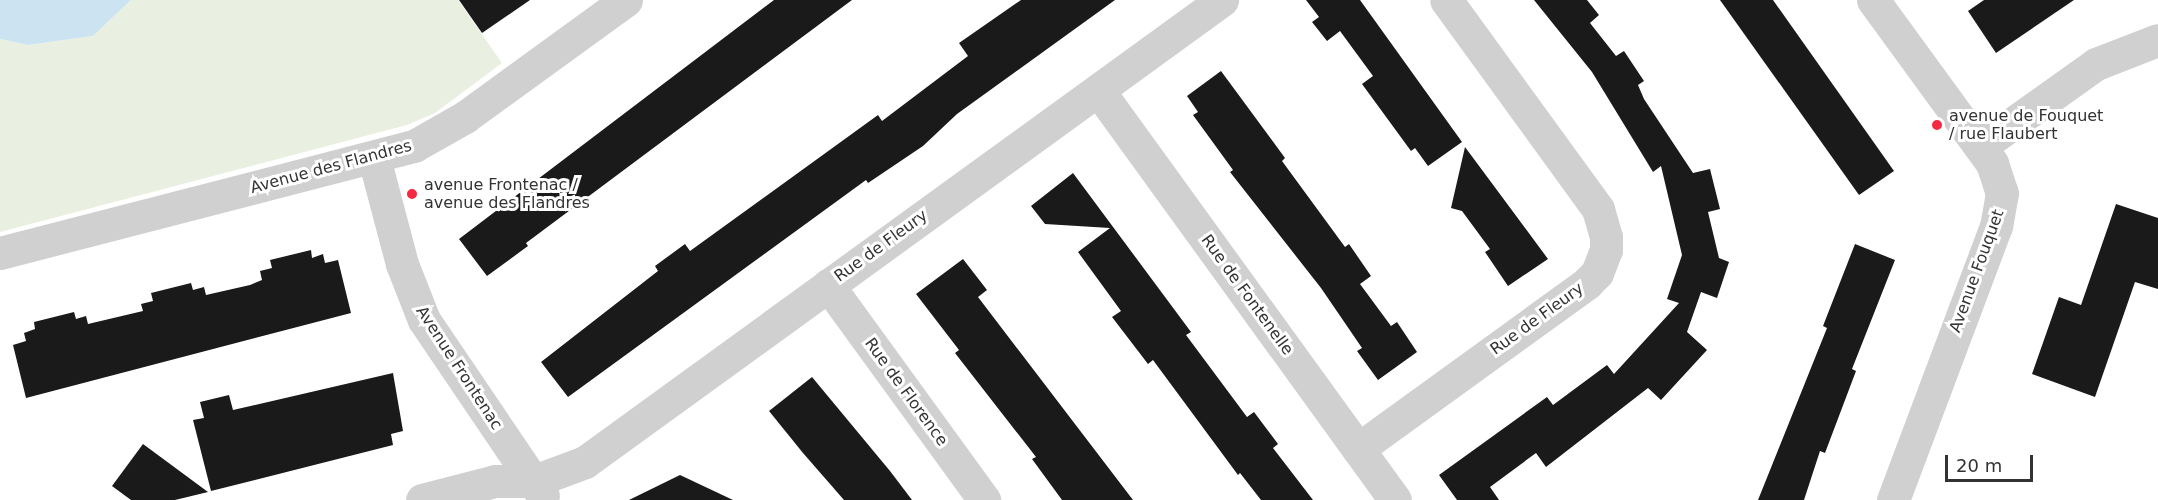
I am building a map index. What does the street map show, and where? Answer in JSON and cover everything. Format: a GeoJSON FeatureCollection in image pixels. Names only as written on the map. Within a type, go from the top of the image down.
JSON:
{"type":"FeatureCollection","features":[{"type":"Feature","properties":{"kind":"street","name":"Avenue des Flandres"},"geometry":{"type":"LineString","coordinates":[[0,253],[414,146],[447,129],[626,0]]}},
{"type":"Feature","properties":{"kind":"street","name":"Rue de Fleury"},"geometry":{"type":"LineString","coordinates":[[540,491],[585,462],[1222,0]]}},
{"type":"Feature","properties":{"kind":"street","name":"Rue de Fleury"},"geometry":{"type":"LineString","coordinates":[[1358,449],[1587,283],[1597,273],[1606,250],[1606,237],[1598,209],[1446,0]]}},
{"type":"Feature","properties":{"kind":"street","name":"Avenue Fouquet"},"geometry":{"type":"LineString","coordinates":[[1873,0],[1981,146],[1999,176],[2001,210],[1893,500]]}},
{"type":"Feature","properties":{"kind":"street"},"geometry":{"type":"LineString","coordinates":[[1981,146],[2086,70],[2158,40]]}},
{"type":"Feature","properties":{"kind":"street","name":"Rue de Fontenelle"},"geometry":{"type":"LineString","coordinates":[[1098,90],[1395,500]]}},
{"type":"Feature","properties":{"kind":"street","name":"Avenue Frontenac"},"geometry":{"type":"LineString","coordinates":[[374,158],[402,264],[424,320],[540,491]]}},
{"type":"Feature","properties":{"kind":"street","name":"Rue de Florence"},"geometry":{"type":"LineString","coordinates":[[828,285],[984,500]]}},
{"type":"Feature","properties":{"kind":"street"},"geometry":{"type":"LineString","coordinates":[[422,500],[495,481],[540,491]]}},
{"type":"Feature","properties":{"kind":"green space"},"geometry":{"type":"Polygon","coordinates":[[[131,0],[458,0],[502,63],[435,113],[407,125],[0,232],[0,39],[28,45],[93,36],[131,0]]]}},
{"type":"Feature","properties":{"kind":"water"},"geometry":{"type":"Polygon","coordinates":[[[0,0],[131,0],[93,36],[28,45],[0,39],[0,0]]]}},
{"type":"Feature","properties":{"kind":"building"},"geometry":{"type":"Polygon","coordinates":[[[459,0],[530,0],[482,33],[459,0]]]}},
{"type":"Feature","properties":{"kind":"building"},"geometry":{"type":"Polygon","coordinates":[[[774,0],[852,0],[526,243],[528,246],[487,276],[459,239],[774,0]]]}},
{"type":"Feature","properties":{"kind":"building"},"geometry":{"type":"Polygon","coordinates":[[[1021,0],[1115,0],[957,114],[923,146],[868,183],[866,180],[568,397],[541,362],[658,271],[655,266],[685,244],[690,251],[878,115],[882,121],[968,56],[959,43],[1021,0]]]}},
{"type":"Feature","properties":{"kind":"building"},"geometry":{"type":"Polygon","coordinates":[[[1306,0],[1360,0],[1462,142],[1428,166],[1415,148],[1411,151],[1362,84],[1373,76],[1340,31],[1327,41],[1312,22],[1319,17],[1306,0]]]}},
{"type":"Feature","properties":{"kind":"building"},"geometry":{"type":"Polygon","coordinates":[[[1534,0],[1587,0],[1599,15],[1590,23],[1616,56],[1624,51],[1644,81],[1638,85],[1644,99],[1693,173],[1710,169],[1720,209],[1708,212],[1719,258],[1729,262],[1717,298],[1701,292],[1687,332],[1707,350],[1661,400],[1648,388],[1546,467],[1536,453],[1490,487],[1499,500],[1457,500],[1439,475],[1547,397],[1553,405],[1607,365],[1614,374],[1679,303],[1667,299],[1682,255],[1661,166],[1653,172],[1592,72],[1534,0]]]}},
{"type":"Feature","properties":{"kind":"building"},"geometry":{"type":"Polygon","coordinates":[[[1720,0],[1773,0],[1894,171],[1859,195],[1720,0]]]}},
{"type":"Feature","properties":{"kind":"building"},"geometry":{"type":"Polygon","coordinates":[[[1984,0],[2074,0],[1996,53],[1968,11],[1984,0]]]}},
{"type":"Feature","properties":{"kind":"building"},"geometry":{"type":"Polygon","coordinates":[[[1221,71],[1285,158],[1282,161],[1345,247],[1349,244],[1371,276],[1360,284],[1391,326],[1397,322],[1417,352],[1378,380],[1357,351],[1362,348],[1321,288],[1230,172],[1233,170],[1193,115],[1198,112],[1187,96],[1221,71]]]}},
{"type":"Feature","properties":{"kind":"building"},"geometry":{"type":"Polygon","coordinates":[[[1465,147],[1548,259],[1508,286],[1485,252],[1490,249],[1462,211],[1451,208],[1465,147]]]}},
{"type":"Feature","properties":{"kind":"building"},"geometry":{"type":"Polygon","coordinates":[[[1073,173],[1191,332],[1186,335],[1247,417],[1254,412],[1278,444],[1273,448],[1313,500],[1261,500],[1240,473],[1238,475],[1153,360],[1148,364],[1112,317],[1121,311],[1078,252],[1110,228],[1045,224],[1031,206],[1073,173]]]}},
{"type":"Feature","properties":{"kind":"building"},"geometry":{"type":"Polygon","coordinates":[[[2116,204],[2158,218],[2158,289],[2135,282],[2095,397],[2032,374],[2059,297],[2081,305],[2116,204]]]}},
{"type":"Feature","properties":{"kind":"building"},"geometry":{"type":"Polygon","coordinates":[[[1855,244],[1895,260],[1852,369],[1856,371],[1825,453],[1820,451],[1804,500],[1758,500],[1827,328],[1823,326],[1855,244]]]}},
{"type":"Feature","properties":{"kind":"building"},"geometry":{"type":"Polygon","coordinates":[[[311,250],[312,258],[323,254],[325,263],[338,260],[351,313],[26,398],[13,345],[26,341],[24,333],[35,329],[34,322],[74,312],[76,319],[86,316],[88,324],[143,311],[141,304],[153,301],[151,293],[191,283],[193,290],[204,287],[206,295],[250,285],[262,280],[260,271],[272,268],[270,260],[311,250]]]}},
{"type":"Feature","properties":{"kind":"building"},"geometry":{"type":"Polygon","coordinates":[[[963,259],[987,290],[978,297],[1133,500],[1062,500],[1032,459],[1036,457],[955,353],[959,350],[916,294],[963,259]]]}},
{"type":"Feature","properties":{"kind":"building"},"geometry":{"type":"Polygon","coordinates":[[[393,373],[403,431],[391,434],[393,445],[211,491],[193,420],[204,418],[200,402],[229,395],[233,410],[393,373]]]}},
{"type":"Feature","properties":{"kind":"building"},"geometry":{"type":"Polygon","coordinates":[[[812,377],[912,500],[844,500],[803,453],[769,411],[812,377]]]}},
{"type":"Feature","properties":{"kind":"building"},"geometry":{"type":"Polygon","coordinates":[[[143,444],[208,492],[175,500],[131,500],[112,486],[143,444]]]}},
{"type":"Feature","properties":{"kind":"building"},"geometry":{"type":"Polygon","coordinates":[[[680,475],[733,500],[629,500],[680,475]]]}},
{"type":"Feature","properties":{"kind":"place","name":"avenue de Fouquet / rue Flaubert"},"geometry":{"type":"Point","coordinates":[1937,125]}},
{"type":"Feature","properties":{"kind":"place","name":"avenue Frontenac / avenue des Flandres"},"geometry":{"type":"Point","coordinates":[412,194]}}]}
